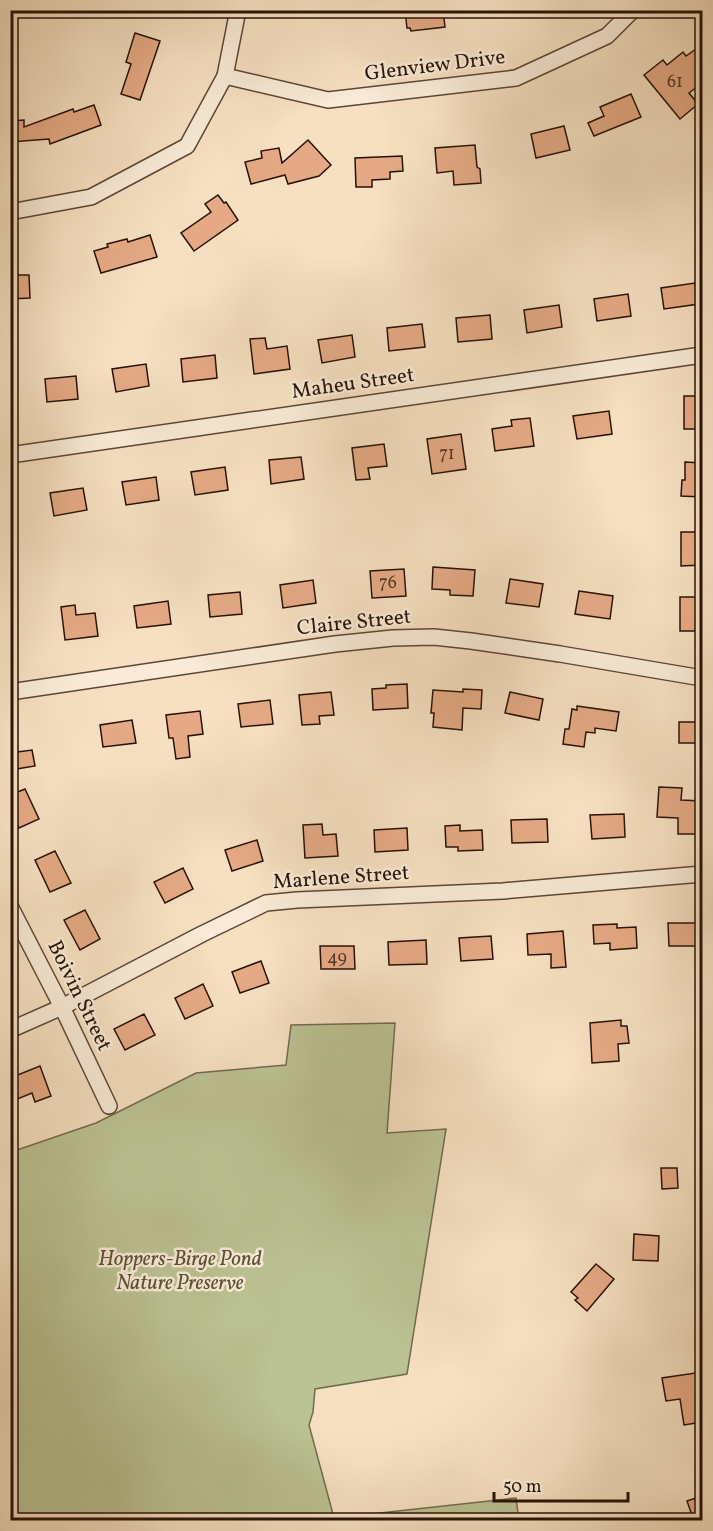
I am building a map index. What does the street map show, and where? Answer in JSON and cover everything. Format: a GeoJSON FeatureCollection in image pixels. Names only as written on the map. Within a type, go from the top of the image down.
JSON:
{"type":"FeatureCollection","features":[{"type":"Feature","properties":{"kind":"street"},"geometry":{"type":"LineString","coordinates":[[10,212],[91,197],[187,146],[225,76],[238,10]]}},
{"type":"Feature","properties":{"kind":"street","name":"Glenview Drive"},"geometry":{"type":"LineString","coordinates":[[225,76],[328,100],[516,78],[607,36],[633,10]]}},
{"type":"Feature","properties":{"kind":"street","name":"Maheu Street"},"geometry":{"type":"LineString","coordinates":[[10,455],[702,355]]}},
{"type":"Feature","properties":{"kind":"street","name":"Claire Street"},"geometry":{"type":"LineString","coordinates":[[10,692],[335,644],[393,638],[434,637],[560,654],[702,678]]}},
{"type":"Feature","properties":{"kind":"street","name":"Marlene Street"},"geometry":{"type":"LineString","coordinates":[[10,1030],[62,1007],[266,903],[503,891],[702,874]]}},
{"type":"Feature","properties":{"kind":"street","name":"Boivin Street"},"geometry":{"type":"LineString","coordinates":[[10,906],[109,1106]]}},
{"type":"Feature","properties":{"kind":"green space","name":"Hoppers-Birge Pond Nature Preserve"},"geometry":{"type":"Polygon","coordinates":[[[395,1023],[387,1133],[446,1129],[407,1374],[315,1389],[313,1412],[309,1425],[334,1518],[516,1498],[519,1520],[11,1520],[11,1152],[96,1123],[196,1073],[286,1065],[291,1025],[395,1023]]]}},
{"type":"Feature","properties":{"kind":"building"},"geometry":{"type":"Polygon","coordinates":[[[405,10],[443,10],[445,27],[411,31],[407,28],[405,10]]]}},
{"type":"Feature","properties":{"kind":"building"},"geometry":{"type":"Polygon","coordinates":[[[135,33],[160,41],[140,100],[121,94],[131,64],[126,62],[135,33]]]}},
{"type":"Feature","properties":{"kind":"building"},"geometry":{"type":"Polygon","coordinates":[[[696,49],[702,57],[702,83],[689,93],[698,104],[680,119],[644,75],[663,60],[667,65],[683,52],[686,56],[696,49]]]}},
{"type":"Feature","properties":{"kind":"building"},"geometry":{"type":"Polygon","coordinates":[[[631,94],[641,117],[594,136],[588,123],[604,116],[600,107],[631,94]]]}},
{"type":"Feature","properties":{"kind":"building"},"geometry":{"type":"Polygon","coordinates":[[[94,105],[101,125],[50,144],[49,139],[10,142],[10,121],[24,120],[24,127],[73,109],[74,112],[94,105]]]}},
{"type":"Feature","properties":{"kind":"building"},"geometry":{"type":"Polygon","coordinates":[[[564,126],[570,150],[536,158],[531,134],[564,126]]]}},
{"type":"Feature","properties":{"kind":"building"},"geometry":{"type":"Polygon","coordinates":[[[308,140],[331,165],[319,176],[288,184],[285,175],[251,184],[245,162],[262,158],[261,151],[279,148],[282,163],[308,140]]]}},
{"type":"Feature","properties":{"kind":"building"},"geometry":{"type":"Polygon","coordinates":[[[475,145],[481,183],[454,185],[453,171],[437,173],[435,148],[475,145]]]}},
{"type":"Feature","properties":{"kind":"building"},"geometry":{"type":"Polygon","coordinates":[[[402,156],[403,171],[390,172],[390,179],[372,180],[372,187],[356,187],[355,158],[402,156]]]}},
{"type":"Feature","properties":{"kind":"building"},"geometry":{"type":"Polygon","coordinates":[[[218,195],[224,203],[226,202],[238,220],[194,251],[181,233],[211,212],[205,204],[218,195]]]}},
{"type":"Feature","properties":{"kind":"building"},"geometry":{"type":"Polygon","coordinates":[[[150,235],[157,257],[101,273],[94,251],[108,247],[107,244],[127,239],[128,242],[150,235]]]}},
{"type":"Feature","properties":{"kind":"building"},"geometry":{"type":"Polygon","coordinates":[[[10,275],[29,275],[30,298],[10,299],[10,275]]]}},
{"type":"Feature","properties":{"kind":"building"},"geometry":{"type":"Polygon","coordinates":[[[695,283],[699,304],[664,309],[661,288],[695,283]]]}},
{"type":"Feature","properties":{"kind":"building"},"geometry":{"type":"Polygon","coordinates":[[[628,294],[631,316],[597,321],[594,299],[628,294]]]}},
{"type":"Feature","properties":{"kind":"building"},"geometry":{"type":"Polygon","coordinates":[[[559,305],[562,327],[527,333],[524,310],[559,305]]]}},
{"type":"Feature","properties":{"kind":"building"},"geometry":{"type":"Polygon","coordinates":[[[490,315],[492,339],[458,342],[456,318],[490,315]]]}},
{"type":"Feature","properties":{"kind":"building"},"geometry":{"type":"Polygon","coordinates":[[[422,324],[425,347],[389,351],[387,328],[422,324]]]}},
{"type":"Feature","properties":{"kind":"building"},"geometry":{"type":"Polygon","coordinates":[[[352,335],[355,357],[322,363],[318,340],[352,335]]]}},
{"type":"Feature","properties":{"kind":"building"},"geometry":{"type":"Polygon","coordinates":[[[265,338],[267,349],[287,346],[290,369],[254,374],[250,339],[265,338]]]}},
{"type":"Feature","properties":{"kind":"building"},"geometry":{"type":"Polygon","coordinates":[[[215,355],[217,378],[183,382],[181,359],[215,355]]]}},
{"type":"Feature","properties":{"kind":"building"},"geometry":{"type":"Polygon","coordinates":[[[146,364],[149,386],[116,392],[112,369],[146,364]]]}},
{"type":"Feature","properties":{"kind":"building"},"geometry":{"type":"Polygon","coordinates":[[[76,376],[78,399],[47,402],[45,379],[76,376]]]}},
{"type":"Feature","properties":{"kind":"building"},"geometry":{"type":"Polygon","coordinates":[[[684,396],[702,396],[702,429],[684,429],[684,396]]]}},
{"type":"Feature","properties":{"kind":"building"},"geometry":{"type":"Polygon","coordinates":[[[609,411],[612,434],[577,439],[573,416],[609,411]]]}},
{"type":"Feature","properties":{"kind":"building"},"geometry":{"type":"Polygon","coordinates":[[[530,418],[534,446],[495,451],[492,429],[512,426],[511,420],[530,418]]]}},
{"type":"Feature","properties":{"kind":"building"},"geometry":{"type":"Polygon","coordinates":[[[461,434],[466,469],[432,474],[427,439],[461,434]]]}},
{"type":"Feature","properties":{"kind":"building"},"geometry":{"type":"Polygon","coordinates":[[[384,444],[387,466],[368,468],[370,479],[356,480],[352,448],[384,444]]]}},
{"type":"Feature","properties":{"kind":"building"},"geometry":{"type":"Polygon","coordinates":[[[301,457],[304,479],[271,484],[269,460],[301,457]]]}},
{"type":"Feature","properties":{"kind":"building"},"geometry":{"type":"Polygon","coordinates":[[[685,462],[702,463],[702,497],[681,496],[682,480],[685,480],[685,462]]]}},
{"type":"Feature","properties":{"kind":"building"},"geometry":{"type":"Polygon","coordinates":[[[225,467],[228,490],[195,495],[191,472],[225,467]]]}},
{"type":"Feature","properties":{"kind":"building"},"geometry":{"type":"Polygon","coordinates":[[[156,477],[159,500],[126,505],[122,482],[156,477]]]}},
{"type":"Feature","properties":{"kind":"building"},"geometry":{"type":"Polygon","coordinates":[[[83,488],[87,510],[54,516],[50,493],[83,488]]]}},
{"type":"Feature","properties":{"kind":"building"},"geometry":{"type":"Polygon","coordinates":[[[681,532],[702,532],[702,565],[681,566],[681,532]]]}},
{"type":"Feature","properties":{"kind":"building"},"geometry":{"type":"Polygon","coordinates":[[[433,567],[475,570],[473,596],[450,595],[450,590],[432,589],[433,567]]]}},
{"type":"Feature","properties":{"kind":"building"},"geometry":{"type":"Polygon","coordinates":[[[404,569],[406,596],[372,598],[370,571],[404,569]]]}},
{"type":"Feature","properties":{"kind":"building"},"geometry":{"type":"Polygon","coordinates":[[[510,579],[543,584],[539,607],[506,603],[510,579]]]}},
{"type":"Feature","properties":{"kind":"building"},"geometry":{"type":"Polygon","coordinates":[[[313,580],[316,603],[283,608],[280,585],[313,580]]]}},
{"type":"Feature","properties":{"kind":"building"},"geometry":{"type":"Polygon","coordinates":[[[579,591],[613,596],[610,619],[575,614],[579,591]]]}},
{"type":"Feature","properties":{"kind":"building"},"geometry":{"type":"Polygon","coordinates":[[[240,592],[242,614],[210,617],[208,595],[240,592]]]}},
{"type":"Feature","properties":{"kind":"building"},"geometry":{"type":"Polygon","coordinates":[[[680,597],[702,597],[702,631],[680,631],[680,597]]]}},
{"type":"Feature","properties":{"kind":"building"},"geometry":{"type":"Polygon","coordinates":[[[168,601],[171,624],[137,628],[134,606],[168,601]]]}},
{"type":"Feature","properties":{"kind":"building"},"geometry":{"type":"Polygon","coordinates":[[[75,605],[76,615],[95,613],[98,636],[65,640],[61,607],[75,605]]]}},
{"type":"Feature","properties":{"kind":"building"},"geometry":{"type":"Polygon","coordinates":[[[407,684],[408,708],[373,710],[372,689],[386,688],[386,685],[407,684]]]}},
{"type":"Feature","properties":{"kind":"building"},"geometry":{"type":"Polygon","coordinates":[[[463,689],[482,690],[481,709],[463,708],[462,730],[433,727],[434,713],[431,713],[433,690],[463,692],[463,689]]]}},
{"type":"Feature","properties":{"kind":"building"},"geometry":{"type":"Polygon","coordinates":[[[331,692],[334,715],[319,716],[320,724],[302,725],[299,695],[331,692]]]}},
{"type":"Feature","properties":{"kind":"building"},"geometry":{"type":"Polygon","coordinates":[[[510,692],[543,699],[539,720],[505,713],[510,692]]]}},
{"type":"Feature","properties":{"kind":"building"},"geometry":{"type":"Polygon","coordinates":[[[270,700],[273,724],[241,727],[238,704],[270,700]]]}},
{"type":"Feature","properties":{"kind":"building"},"geometry":{"type":"Polygon","coordinates":[[[577,706],[619,712],[616,731],[595,728],[595,733],[586,732],[584,747],[563,744],[565,729],[569,729],[572,709],[577,710],[577,706]]]}},
{"type":"Feature","properties":{"kind":"building"},"geometry":{"type":"Polygon","coordinates":[[[200,711],[203,734],[188,736],[190,757],[176,759],[173,738],[169,738],[166,715],[200,711]]]}},
{"type":"Feature","properties":{"kind":"building"},"geometry":{"type":"Polygon","coordinates":[[[132,720],[136,743],[103,747],[100,725],[132,720]]]}},
{"type":"Feature","properties":{"kind":"building"},"geometry":{"type":"Polygon","coordinates":[[[679,722],[702,722],[702,743],[679,743],[679,722]]]}},
{"type":"Feature","properties":{"kind":"building"},"geometry":{"type":"Polygon","coordinates":[[[32,750],[35,766],[10,770],[10,753],[32,750]]]}},
{"type":"Feature","properties":{"kind":"building"},"geometry":{"type":"Polygon","coordinates":[[[659,787],[682,788],[681,800],[702,801],[700,834],[678,834],[678,818],[657,817],[659,787]]]}},
{"type":"Feature","properties":{"kind":"building"},"geometry":{"type":"Polygon","coordinates":[[[25,789],[39,819],[19,828],[10,809],[10,795],[25,789]]]}},
{"type":"Feature","properties":{"kind":"building"},"geometry":{"type":"Polygon","coordinates":[[[624,814],[625,837],[592,839],[590,815],[624,814]]]}},
{"type":"Feature","properties":{"kind":"building"},"geometry":{"type":"Polygon","coordinates":[[[547,819],[548,842],[512,843],[511,820],[547,819]]]}},
{"type":"Feature","properties":{"kind":"building"},"geometry":{"type":"Polygon","coordinates":[[[322,824],[323,835],[336,834],[338,856],[305,858],[303,825],[322,824]]]}},
{"type":"Feature","properties":{"kind":"building"},"geometry":{"type":"Polygon","coordinates":[[[460,825],[460,831],[482,830],[483,850],[458,851],[458,847],[446,847],[445,826],[460,825]]]}},
{"type":"Feature","properties":{"kind":"building"},"geometry":{"type":"Polygon","coordinates":[[[407,828],[408,850],[375,852],[374,830],[407,828]]]}},
{"type":"Feature","properties":{"kind":"building"},"geometry":{"type":"Polygon","coordinates":[[[257,840],[263,861],[232,871],[225,850],[257,840]]]}},
{"type":"Feature","properties":{"kind":"building"},"geometry":{"type":"Polygon","coordinates":[[[55,851],[71,883],[50,892],[35,860],[55,851]]]}},
{"type":"Feature","properties":{"kind":"building"},"geometry":{"type":"Polygon","coordinates":[[[183,868],[193,889],[165,903],[154,882],[183,868]]]}},
{"type":"Feature","properties":{"kind":"building"},"geometry":{"type":"Polygon","coordinates":[[[85,910],[100,939],[80,950],[64,920],[85,910]]]}},
{"type":"Feature","properties":{"kind":"building"},"geometry":{"type":"Polygon","coordinates":[[[668,923],[702,923],[702,946],[669,946],[668,923]]]}},
{"type":"Feature","properties":{"kind":"building"},"geometry":{"type":"Polygon","coordinates":[[[617,924],[617,928],[636,927],[637,948],[610,950],[610,943],[594,944],[593,925],[617,924]]]}},
{"type":"Feature","properties":{"kind":"building"},"geometry":{"type":"Polygon","coordinates":[[[563,931],[566,967],[551,968],[551,954],[528,955],[527,934],[563,931]]]}},
{"type":"Feature","properties":{"kind":"building"},"geometry":{"type":"Polygon","coordinates":[[[491,936],[493,959],[461,961],[459,938],[491,936]]]}},
{"type":"Feature","properties":{"kind":"building"},"geometry":{"type":"Polygon","coordinates":[[[426,940],[427,964],[389,965],[388,942],[426,940]]]}},
{"type":"Feature","properties":{"kind":"building"},"geometry":{"type":"Polygon","coordinates":[[[320,946],[354,946],[355,969],[321,969],[320,946]]]}},
{"type":"Feature","properties":{"kind":"building"},"geometry":{"type":"Polygon","coordinates":[[[261,961],[269,983],[240,993],[232,972],[261,961]]]}},
{"type":"Feature","properties":{"kind":"building"},"geometry":{"type":"Polygon","coordinates":[[[203,984],[213,1006],[185,1019],[175,998],[203,984]]]}},
{"type":"Feature","properties":{"kind":"building"},"geometry":{"type":"Polygon","coordinates":[[[144,1014],[155,1035],[125,1050],[114,1029],[144,1014]]]}},
{"type":"Feature","properties":{"kind":"building"},"geometry":{"type":"Polygon","coordinates":[[[621,1020],[621,1026],[627,1026],[629,1043],[618,1044],[619,1061],[592,1063],[590,1023],[621,1020]]]}},
{"type":"Feature","properties":{"kind":"building"},"geometry":{"type":"Polygon","coordinates":[[[40,1066],[51,1096],[35,1102],[32,1093],[10,1102],[10,1078],[40,1066]]]}},
{"type":"Feature","properties":{"kind":"building"},"geometry":{"type":"Polygon","coordinates":[[[661,1168],[677,1168],[678,1188],[662,1189],[661,1168]]]}},
{"type":"Feature","properties":{"kind":"building"},"geometry":{"type":"Polygon","coordinates":[[[634,1234],[659,1236],[658,1261],[633,1260],[634,1234]]]}},
{"type":"Feature","properties":{"kind":"building"},"geometry":{"type":"Polygon","coordinates":[[[596,1264],[614,1279],[587,1311],[575,1300],[578,1298],[571,1292],[596,1264]]]}},
{"type":"Feature","properties":{"kind":"building"},"geometry":{"type":"Polygon","coordinates":[[[702,1372],[702,1422],[684,1425],[680,1399],[666,1401],[662,1378],[702,1372]]]}},
{"type":"Feature","properties":{"kind":"building"},"geometry":{"type":"Polygon","coordinates":[[[702,1496],[702,1521],[694,1521],[687,1501],[702,1496]]]}}]}
